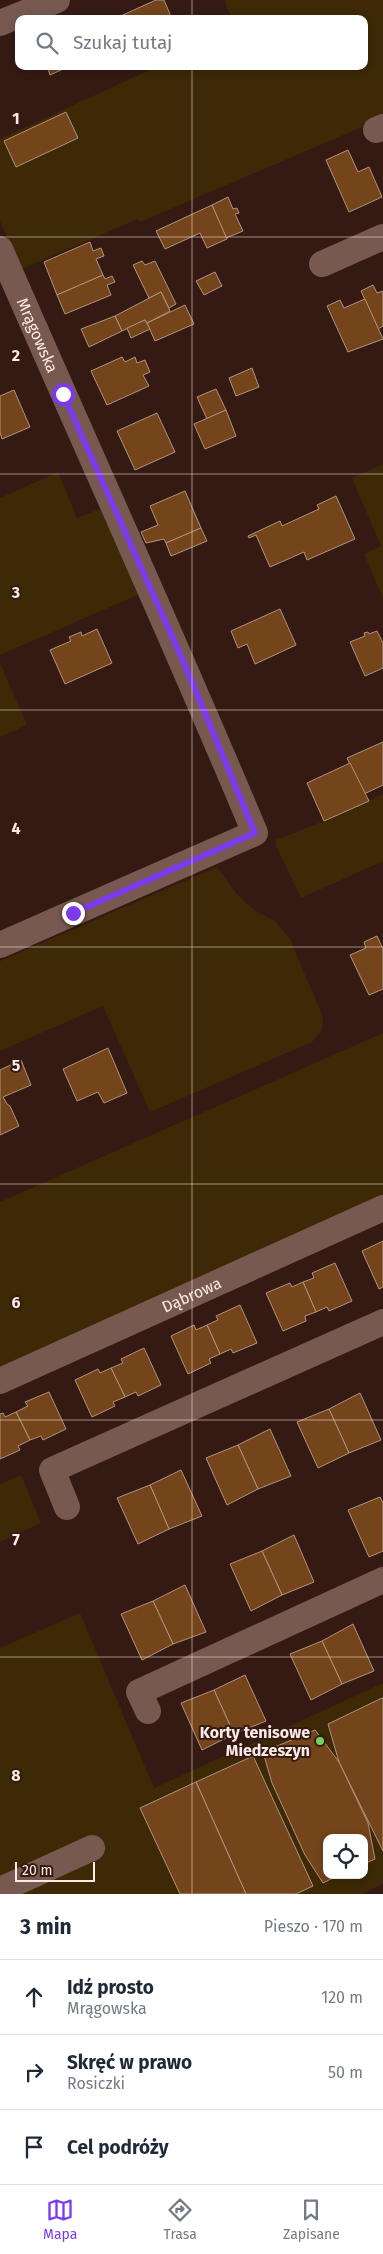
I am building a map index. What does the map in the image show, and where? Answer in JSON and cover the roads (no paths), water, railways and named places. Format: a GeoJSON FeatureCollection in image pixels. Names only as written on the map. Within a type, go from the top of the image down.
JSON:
{"type":"FeatureCollection","features":[{"type":"Feature","properties":{"kind":"street"},"geometry":{"type":"LineString","coordinates":[[20,15],[57,0]]}},
{"type":"Feature","properties":{"kind":"street"},"geometry":{"type":"LineString","coordinates":[[0,23],[15,17]]}},
{"type":"Feature","properties":{"kind":"street"},"geometry":{"type":"LineString","coordinates":[[322,264],[383,236]]}},
{"type":"Feature","properties":{"kind":"street","name":"Mrągowska"},"geometry":{"type":"LineString","coordinates":[[0,249],[114,511],[184,663],[255,833],[0,945]]}},
{"type":"Feature","properties":{"kind":"street","name":"Dąbrowa"},"geometry":{"type":"LineString","coordinates":[[0,1381],[383,1208]]}},
{"type":"Feature","properties":{"kind":"street"},"geometry":{"type":"LineString","coordinates":[[67,1507],[52,1470],[383,1322]]}},
{"type":"Feature","properties":{"kind":"street"},"geometry":{"type":"LineString","coordinates":[[148,1711],[139,1692],[383,1580]]}},
{"type":"Feature","properties":{"kind":"street"},"geometry":{"type":"LineString","coordinates":[[0,1890],[92,1848]]}},
{"type":"Feature","properties":{"kind":"place","name":"Korty tenisowe Miedzeszyn"},"geometry":{"type":"Point","coordinates":[320,1741]}}]}
